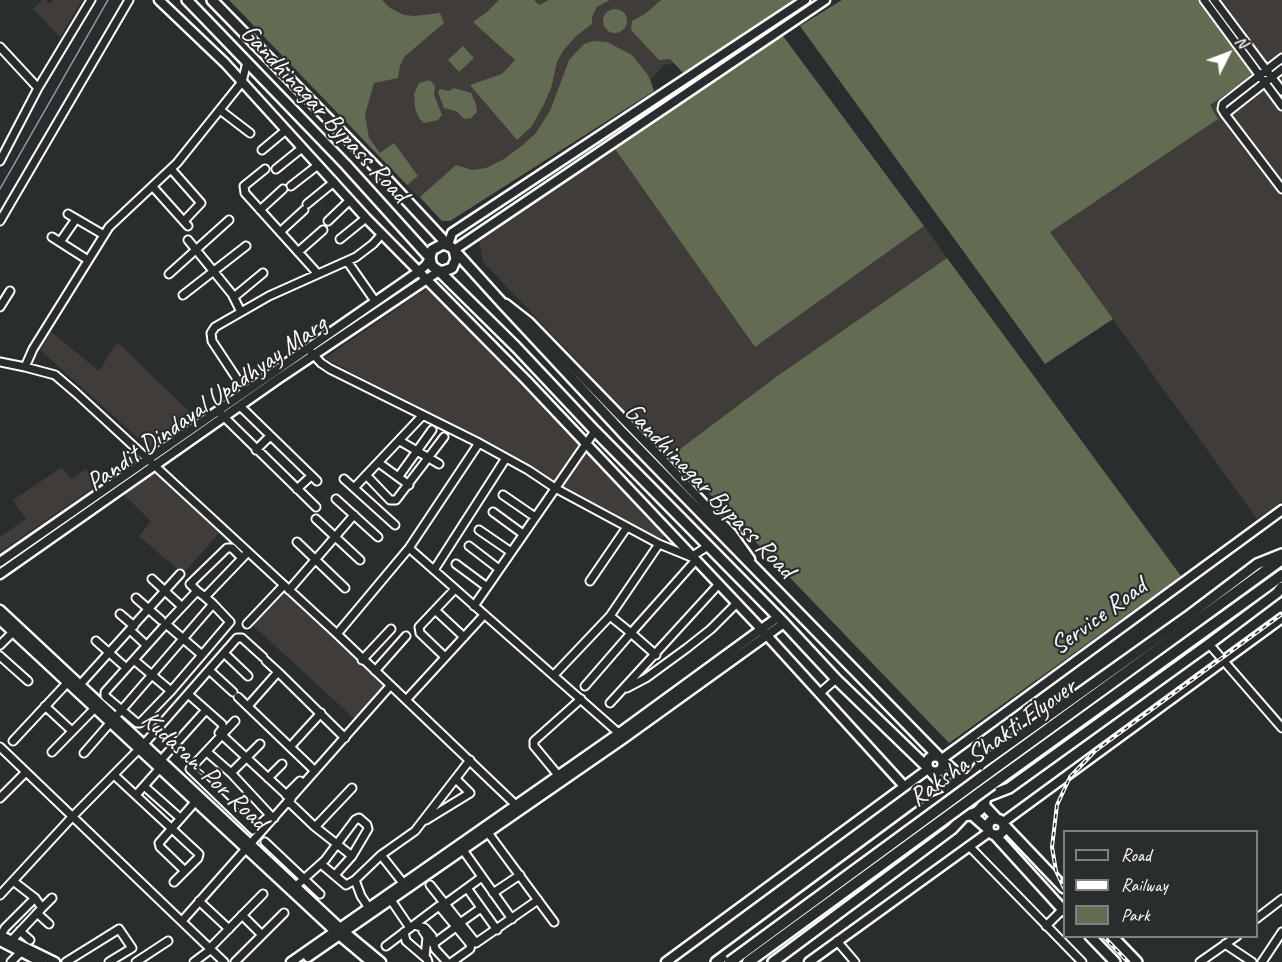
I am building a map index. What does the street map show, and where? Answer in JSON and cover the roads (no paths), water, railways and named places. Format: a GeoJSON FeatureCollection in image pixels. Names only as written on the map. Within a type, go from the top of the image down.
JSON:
{"type":"FeatureCollection","features":[{"type":"Feature","properties":{"kind":"main road","name":"Gandhinagar Bypass Road"},"geometry":{"type":"LineString","coordinates":[[187,0],[346,165],[430,258]]}},
{"type":"Feature","properties":{"kind":"main road","name":"Gandhinagar Bypass Road"},"geometry":{"type":"LineString","coordinates":[[212,0],[381,174],[623,433],[767,582],[941,759],[966,779]]}},
{"type":"Feature","properties":{"kind":"main road"},"geometry":{"type":"LineString","coordinates":[[435,247],[451,248],[456,255],[455,264],[449,270],[439,271],[432,266],[430,258],[435,247]]}},
{"type":"Feature","properties":{"kind":"main road","name":"Gandhinagar Bypass Road"},"geometry":{"type":"LineString","coordinates":[[439,271],[516,347],[836,679],[929,769],[950,794]]}},
{"type":"Feature","properties":{"kind":"main road"},"geometry":{"type":"LineString","coordinates":[[716,962],[931,803],[950,794],[955,783],[966,779],[982,763],[1187,617],[1257,564],[1282,554]]}},
{"type":"Feature","properties":{"kind":"main road","name":"Raksha Shakti Flyover"},"geometry":{"type":"LineString","coordinates":[[730,962],[1282,559]]}},
{"type":"Feature","properties":{"kind":"main road","name":"Raksha Shakti Flyover"},"geometry":{"type":"LineString","coordinates":[[748,962],[1282,574]]}},
{"type":"Feature","properties":{"kind":"main road"},"geometry":{"type":"LineString","coordinates":[[773,962],[952,830],[969,814],[976,812],[985,801],[1008,788],[1209,644],[1282,587]]}},
{"type":"Feature","properties":{"kind":"main road"},"geometry":{"type":"LineString","coordinates":[[930,758],[941,759],[942,770],[937,773],[929,769],[927,762],[930,758]]}},
{"type":"Feature","properties":{"kind":"main road"},"geometry":{"type":"LineString","coordinates":[[966,779],[982,786],[985,801],[1001,822],[1063,886]]}},
{"type":"Feature","properties":{"kind":"main road"},"geometry":{"type":"LineString","coordinates":[[950,794],[954,808],[969,814],[990,832],[1063,909]]}},
{"type":"Feature","properties":{"kind":"main road"},"geometry":{"type":"LineString","coordinates":[[990,832],[990,821],[1001,822]]}},
{"type":"Feature","properties":{"kind":"main road"},"geometry":{"type":"LineString","coordinates":[[990,832],[1001,833],[1001,822]]}},
{"type":"Feature","properties":{"kind":"main road"},"geometry":{"type":"LineString","coordinates":[[1092,938],[1115,962]]}},
{"type":"Feature","properties":{"kind":"main road"},"geometry":{"type":"LineString","coordinates":[[1114,938],[1137,962]]}},
{"type":"Feature","properties":{"kind":"street"},"geometry":{"type":"LineString","coordinates":[[0,161],[38,88],[91,0]]}},
{"type":"Feature","properties":{"kind":"street"},"geometry":{"type":"LineString","coordinates":[[0,221],[129,0]]}},
{"type":"Feature","properties":{"kind":"street"},"geometry":{"type":"LineString","coordinates":[[159,0],[242,82],[366,218],[489,342],[765,634],[904,786]]}},
{"type":"Feature","properties":{"kind":"street"},"geometry":{"type":"LineString","coordinates":[[451,248],[452,233],[805,0]]}},
{"type":"Feature","properties":{"kind":"street"},"geometry":{"type":"LineString","coordinates":[[451,248],[825,0]]}},
{"type":"Feature","properties":{"kind":"street"},"geometry":{"type":"LineString","coordinates":[[1204,0],[1282,106]]}},
{"type":"Feature","properties":{"kind":"street"},"geometry":{"type":"LineString","coordinates":[[1214,0],[1282,91]]}},
{"type":"Feature","properties":{"kind":"street"},"geometry":{"type":"LineString","coordinates":[[0,47],[38,88]]}},
{"type":"Feature","properties":{"kind":"street"},"geometry":{"type":"LineString","coordinates":[[1282,58],[1224,104],[1222,110],[1282,189]]}},
{"type":"Feature","properties":{"kind":"street"},"geometry":{"type":"LineString","coordinates":[[25,366],[33,349],[109,227],[171,169],[242,82],[247,62]]}},
{"type":"Feature","properties":{"kind":"street"},"geometry":{"type":"LineString","coordinates":[[1226,114],[1282,69]]}},
{"type":"Feature","properties":{"kind":"street"},"geometry":{"type":"LineString","coordinates":[[674,88],[681,96]]}},
{"type":"Feature","properties":{"kind":"street"},"geometry":{"type":"LineString","coordinates":[[220,110],[250,134]]}},
{"type":"Feature","properties":{"kind":"street"},"geometry":{"type":"LineString","coordinates":[[262,150],[286,130]]}},
{"type":"Feature","properties":{"kind":"street"},"geometry":{"type":"LineString","coordinates":[[276,169],[302,147]]}},
{"type":"Feature","properties":{"kind":"street"},"geometry":{"type":"LineString","coordinates":[[291,186],[318,165]]}},
{"type":"Feature","properties":{"kind":"street"},"geometry":{"type":"LineString","coordinates":[[153,186],[186,223],[201,203],[171,169]]}},
{"type":"Feature","properties":{"kind":"street"},"geometry":{"type":"LineString","coordinates":[[265,169],[243,189],[318,274]]}},
{"type":"Feature","properties":{"kind":"street"},"geometry":{"type":"LineString","coordinates":[[280,232],[334,182]]}},
{"type":"Feature","properties":{"kind":"street"},"geometry":{"type":"LineString","coordinates":[[260,210],[283,189]]}},
{"type":"Feature","properties":{"kind":"street"},"geometry":{"type":"LineString","coordinates":[[328,221],[350,200]]}},
{"type":"Feature","properties":{"kind":"street"},"geometry":{"type":"LineString","coordinates":[[68,214],[104,235]]}},
{"type":"Feature","properties":{"kind":"street"},"geometry":{"type":"LineString","coordinates":[[340,239],[366,218]]}},
{"type":"Feature","properties":{"kind":"street"},"geometry":{"type":"LineString","coordinates":[[60,242],[76,219]]}},
{"type":"Feature","properties":{"kind":"street"},"geometry":{"type":"LineString","coordinates":[[169,274],[229,220]]}},
{"type":"Feature","properties":{"kind":"street"},"geometry":{"type":"LineString","coordinates":[[298,252],[323,230]]}},
{"type":"Feature","properties":{"kind":"street"},"geometry":{"type":"LineString","coordinates":[[245,391],[212,341],[211,333],[215,327],[269,296],[347,261],[363,252],[382,234]]}},
{"type":"Feature","properties":{"kind":"street"},"geometry":{"type":"LineString","coordinates":[[52,237],[88,261]]}},
{"type":"Feature","properties":{"kind":"street"},"geometry":{"type":"LineString","coordinates":[[188,240],[234,297],[241,312]]}},
{"type":"Feature","properties":{"kind":"street"},"geometry":{"type":"LineString","coordinates":[[183,296],[246,246]]}},
{"type":"Feature","properties":{"kind":"street","name":"Pandit Dindayal Upadhyay Marg"},"geometry":{"type":"LineString","coordinates":[[0,562],[418,272],[430,258]]}},
{"type":"Feature","properties":{"kind":"street"},"geometry":{"type":"LineString","coordinates":[[347,261],[375,301]]}},
{"type":"Feature","properties":{"kind":"street","name":"Pandit Dindayal Upadhyay Marg"},"geometry":{"type":"LineString","coordinates":[[0,574],[240,406],[439,271]]}},
{"type":"Feature","properties":{"kind":"street"},"geometry":{"type":"LineString","coordinates":[[234,297],[263,273]]}},
{"type":"Feature","properties":{"kind":"street"},"geometry":{"type":"LineString","coordinates":[[0,307],[10,291]]}},
{"type":"Feature","properties":{"kind":"street"},"geometry":{"type":"LineString","coordinates":[[308,347],[314,356],[330,369],[479,443],[555,488],[693,559]]}},
{"type":"Feature","properties":{"kind":"street"},"geometry":{"type":"LineString","coordinates":[[0,362],[25,366],[55,375],[148,458],[245,555],[286,587],[518,807]]}},
{"type":"Feature","properties":{"kind":"street"},"geometry":{"type":"LineString","coordinates":[[240,406],[317,482]]}},
{"type":"Feature","properties":{"kind":"street"},"geometry":{"type":"LineString","coordinates":[[218,410],[223,418],[316,507]]}},
{"type":"Feature","properties":{"kind":"street"},"geometry":{"type":"LineString","coordinates":[[354,488],[423,416]]}},
{"type":"Feature","properties":{"kind":"street"},"geometry":{"type":"LineString","coordinates":[[399,476],[432,430]]}},
{"type":"Feature","properties":{"kind":"street"},"geometry":{"type":"LineString","coordinates":[[474,606],[595,431]]}},
{"type":"Feature","properties":{"kind":"street"},"geometry":{"type":"LineString","coordinates":[[256,450],[270,436]]}},
{"type":"Feature","properties":{"kind":"street"},"geometry":{"type":"LineString","coordinates":[[367,476],[393,501],[409,484],[444,437]]}},
{"type":"Feature","properties":{"kind":"street"},"geometry":{"type":"LineString","coordinates":[[400,441],[439,464]]}},
{"type":"Feature","properties":{"kind":"street"},"geometry":{"type":"LineString","coordinates":[[336,634],[408,548],[479,443]]}},
{"type":"Feature","properties":{"kind":"street"},"geometry":{"type":"LineString","coordinates":[[434,570],[506,458]]}},
{"type":"Feature","properties":{"kind":"street"},"geometry":{"type":"LineString","coordinates":[[379,463],[409,484]]}},
{"type":"Feature","properties":{"kind":"street"},"geometry":{"type":"LineString","coordinates":[[297,489],[311,476]]}},
{"type":"Feature","properties":{"kind":"street"},"geometry":{"type":"LineString","coordinates":[[344,479],[395,525]]}},
{"type":"Feature","properties":{"kind":"street"},"geometry":{"type":"LineString","coordinates":[[503,495],[535,517]]}},
{"type":"Feature","properties":{"kind":"street"},"geometry":{"type":"LineString","coordinates":[[336,500],[378,537]]}},
{"type":"Feature","properties":{"kind":"street","name":"Service Road"},"geometry":{"type":"LineString","coordinates":[[941,759],[1282,510]]}},
{"type":"Feature","properties":{"kind":"street"},"geometry":{"type":"LineString","coordinates":[[493,512],[523,534]]}},
{"type":"Feature","properties":{"kind":"street"},"geometry":{"type":"LineString","coordinates":[[248,624],[315,559],[354,515]]}},
{"type":"Feature","properties":{"kind":"street"},"geometry":{"type":"LineString","coordinates":[[316,519],[360,560]]}},
{"type":"Feature","properties":{"kind":"street"},"geometry":{"type":"LineString","coordinates":[[590,581],[627,527]]}},
{"type":"Feature","properties":{"kind":"street"},"geometry":{"type":"LineString","coordinates":[[479,530],[511,552]]}},
{"type":"Feature","properties":{"kind":"street"},"geometry":{"type":"LineString","coordinates":[[297,542],[345,588]]}},
{"type":"Feature","properties":{"kind":"street"},"geometry":{"type":"LineString","coordinates":[[554,675],[610,616],[659,543]]}},
{"type":"Feature","properties":{"kind":"street"},"geometry":{"type":"LineString","coordinates":[[468,546],[499,568]]}},
{"type":"Feature","properties":{"kind":"street"},"geometry":{"type":"LineString","coordinates":[[585,686],[693,559],[708,546]]}},
{"type":"Feature","properties":{"kind":"street"},"geometry":{"type":"LineString","coordinates":[[197,591],[164,622],[104,694],[137,723],[140,723],[171,691],[230,622],[190,584],[227,548],[232,548],[245,555]]}},
{"type":"Feature","properties":{"kind":"street"},"geometry":{"type":"LineString","coordinates":[[408,548],[621,735]]}},
{"type":"Feature","properties":{"kind":"street"},"geometry":{"type":"LineString","coordinates":[[205,597],[245,555]]}},
{"type":"Feature","properties":{"kind":"street"},"geometry":{"type":"LineString","coordinates":[[456,564],[487,586]]}},
{"type":"Feature","properties":{"kind":"street"},"geometry":{"type":"LineString","coordinates":[[78,687],[180,574]]}},
{"type":"Feature","properties":{"kind":"street"},"geometry":{"type":"LineString","coordinates":[[152,579],[179,604]]}},
{"type":"Feature","properties":{"kind":"street"},"geometry":{"type":"LineString","coordinates":[[610,704],[718,585]]}},
{"type":"Feature","properties":{"kind":"street"},"geometry":{"type":"LineString","coordinates":[[445,657],[418,630],[454,589]]}},
{"type":"Feature","properties":{"kind":"street"},"geometry":{"type":"LineString","coordinates":[[136,598],[202,655]]}},
{"type":"Feature","properties":{"kind":"street"},"geometry":{"type":"LineString","coordinates":[[84,753],[213,604]]}},
{"type":"Feature","properties":{"kind":"street"},"geometry":{"type":"LineString","coordinates":[[624,689],[646,678],[699,638],[736,604]]}},
{"type":"Feature","properties":{"kind":"street","name":"Kudasan-Por Road"},"geometry":{"type":"LineString","coordinates":[[0,610],[161,764],[195,801],[296,886],[340,932],[381,962]]}},
{"type":"Feature","properties":{"kind":"street"},"geometry":{"type":"LineString","coordinates":[[435,610],[464,637]]}},
{"type":"Feature","properties":{"kind":"street"},"geometry":{"type":"LineString","coordinates":[[120,614],[144,643]]}},
{"type":"Feature","properties":{"kind":"street"},"geometry":{"type":"LineString","coordinates":[[406,700],[484,615]]}},
{"type":"Feature","properties":{"kind":"street"},"geometry":{"type":"LineString","coordinates":[[610,616],[656,655]]}},
{"type":"Feature","properties":{"kind":"street"},"geometry":{"type":"LineString","coordinates":[[1001,822],[1282,618]]}},
{"type":"Feature","properties":{"kind":"street","name":"Kudasan-Por Road"},"geometry":{"type":"LineString","coordinates":[[0,620],[68,682],[78,687],[95,708],[113,719]]}},
{"type":"Feature","properties":{"kind":"street"},"geometry":{"type":"LineString","coordinates":[[302,962],[369,908],[621,735],[765,634],[781,620]]}},
{"type":"Feature","properties":{"kind":"street"},"geometry":{"type":"LineString","coordinates":[[362,660],[391,629]]}},
{"type":"Feature","properties":{"kind":"street"},"geometry":{"type":"LineString","coordinates":[[0,645],[13,632]]}},
{"type":"Feature","properties":{"kind":"street"},"geometry":{"type":"LineString","coordinates":[[375,671],[406,636]]}},
{"type":"Feature","properties":{"kind":"street"},"geometry":{"type":"LineString","coordinates":[[0,895],[142,746],[240,637],[345,738]]}},
{"type":"Feature","properties":{"kind":"street"},"geometry":{"type":"LineString","coordinates":[[96,641],[123,664]]}},
{"type":"Feature","properties":{"kind":"street"},"geometry":{"type":"LineString","coordinates":[[1209,644],[1222,662],[1282,728]]}},
{"type":"Feature","properties":{"kind":"street"},"geometry":{"type":"LineString","coordinates":[[224,653],[248,675]]}},
{"type":"Feature","properties":{"kind":"street"},"geometry":{"type":"LineString","coordinates":[[0,656],[27,681]]}},
{"type":"Feature","properties":{"kind":"street"},"geometry":{"type":"LineString","coordinates":[[134,660],[171,691]]}},
{"type":"Feature","properties":{"kind":"street"},"geometry":{"type":"LineString","coordinates":[[209,670],[315,771]]}},
{"type":"Feature","properties":{"kind":"street"},"geometry":{"type":"LineString","coordinates":[[248,706],[278,672]]}},
{"type":"Feature","properties":{"kind":"street"},"geometry":{"type":"LineString","coordinates":[[820,693],[836,679]]}},
{"type":"Feature","properties":{"kind":"street"},"geometry":{"type":"LineString","coordinates":[[13,741],[68,682]]}},
{"type":"Feature","properties":{"kind":"street"},"geometry":{"type":"LineString","coordinates":[[236,721],[190,769],[253,830],[257,829],[289,799],[390,686]]}},
{"type":"Feature","properties":{"kind":"street"},"geometry":{"type":"LineString","coordinates":[[179,777],[223,728],[222,724],[188,694]]}},
{"type":"Feature","properties":{"kind":"street"},"geometry":{"type":"LineString","coordinates":[[558,775],[534,746],[534,741],[581,699]]}},
{"type":"Feature","properties":{"kind":"street"},"geometry":{"type":"LineString","coordinates":[[45,706],[72,731]]}},
{"type":"Feature","properties":{"kind":"street"},"geometry":{"type":"LineString","coordinates":[[52,752],[95,708]]}},
{"type":"Feature","properties":{"kind":"street"},"geometry":{"type":"LineString","coordinates":[[136,795],[206,710]]}},
{"type":"Feature","properties":{"kind":"street"},"geometry":{"type":"LineString","coordinates":[[290,747],[321,713]]}},
{"type":"Feature","properties":{"kind":"street"},"geometry":{"type":"LineString","coordinates":[[222,735],[316,826],[352,856]]}},
{"type":"Feature","properties":{"kind":"street"},"geometry":{"type":"LineString","coordinates":[[518,807],[558,775],[621,735]]}},
{"type":"Feature","properties":{"kind":"street"},"geometry":{"type":"LineString","coordinates":[[231,773],[260,744]]}},
{"type":"Feature","properties":{"kind":"street"},"geometry":{"type":"LineString","coordinates":[[0,747],[224,962]]}},
{"type":"Feature","properties":{"kind":"street"},"geometry":{"type":"LineString","coordinates":[[207,752],[231,773],[272,816]]}},
{"type":"Feature","properties":{"kind":"street"},"geometry":{"type":"LineString","coordinates":[[422,823],[470,760]]}},
{"type":"Feature","properties":{"kind":"street","name":"Kudasan-Por Road"},"geometry":{"type":"LineString","coordinates":[[161,764],[179,777],[248,846],[371,962]]}},
{"type":"Feature","properties":{"kind":"street"},"geometry":{"type":"LineString","coordinates":[[268,778],[282,764]]}},
{"type":"Feature","properties":{"kind":"street"},"geometry":{"type":"LineString","coordinates":[[666,962],[929,769]]}},
{"type":"Feature","properties":{"kind":"street"},"geometry":{"type":"LineString","coordinates":[[0,798],[26,772]]}},
{"type":"Feature","properties":{"kind":"street"},"geometry":{"type":"LineString","coordinates":[[114,775],[200,854],[174,882]]}},
{"type":"Feature","properties":{"kind":"street"},"geometry":{"type":"LineString","coordinates":[[321,864],[346,885],[355,880],[381,855],[422,823],[470,793],[456,779]]}},
{"type":"Feature","properties":{"kind":"street"},"geometry":{"type":"LineString","coordinates":[[289,799],[300,781]]}},
{"type":"Feature","properties":{"kind":"street"},"geometry":{"type":"LineString","coordinates":[[144,786],[180,818]]}},
{"type":"Feature","properties":{"kind":"street"},"geometry":{"type":"LineString","coordinates":[[316,826],[352,788]]}},
{"type":"Feature","properties":{"kind":"street"},"geometry":{"type":"LineString","coordinates":[[185,871],[159,845],[159,841],[195,801]]}},
{"type":"Feature","properties":{"kind":"street"},"geometry":{"type":"LineString","coordinates":[[182,921],[272,816]]}},
{"type":"Feature","properties":{"kind":"street"},"geometry":{"type":"LineString","coordinates":[[296,886],[338,845],[355,820],[361,819],[368,828],[352,856],[335,875]]}},
{"type":"Feature","properties":{"kind":"street"},"geometry":{"type":"LineString","coordinates":[[291,962],[393,903],[463,850],[486,829]]}},
{"type":"Feature","properties":{"kind":"street"},"geometry":{"type":"LineString","coordinates":[[486,829],[554,922]]}},
{"type":"Feature","properties":{"kind":"street"},"geometry":{"type":"LineString","coordinates":[[809,962],[990,832]]}},
{"type":"Feature","properties":{"kind":"street"},"geometry":{"type":"LineString","coordinates":[[265,842],[320,894]]}},
{"type":"Feature","properties":{"kind":"street"},"geometry":{"type":"LineString","coordinates":[[969,846],[1082,962]]}},
{"type":"Feature","properties":{"kind":"street"},"geometry":{"type":"LineString","coordinates":[[463,850],[512,919]]}},
{"type":"Feature","properties":{"kind":"street"},"geometry":{"type":"LineString","coordinates":[[381,855],[403,884]]}},
{"type":"Feature","properties":{"kind":"street"},"geometry":{"type":"LineString","coordinates":[[493,892],[520,875]]}},
{"type":"Feature","properties":{"kind":"street"},"geometry":{"type":"LineString","coordinates":[[445,904],[482,877]]}},
{"type":"Feature","properties":{"kind":"street"},"geometry":{"type":"LineString","coordinates":[[355,880],[369,908]]}},
{"type":"Feature","properties":{"kind":"street"},"geometry":{"type":"LineString","coordinates":[[14,881],[35,898],[49,924]]}},
{"type":"Feature","properties":{"kind":"street"},"geometry":{"type":"LineString","coordinates":[[412,927],[423,926],[432,936],[435,949],[449,962],[471,948],[445,904],[430,885]]}},
{"type":"Feature","properties":{"kind":"street"},"geometry":{"type":"LineString","coordinates":[[467,888],[497,930]]}},
{"type":"Feature","properties":{"kind":"street"},"geometry":{"type":"LineString","coordinates":[[194,962],[210,949],[263,894]]}},
{"type":"Feature","properties":{"kind":"street"},"geometry":{"type":"LineString","coordinates":[[35,898],[0,935],[55,962]]}},
{"type":"Feature","properties":{"kind":"street"},"geometry":{"type":"LineString","coordinates":[[12,940],[52,898]]}},
{"type":"Feature","properties":{"kind":"street"},"geometry":{"type":"LineString","coordinates":[[1258,918],[1282,899]]}},
{"type":"Feature","properties":{"kind":"street"},"geometry":{"type":"LineString","coordinates":[[386,945],[439,906],[476,943],[538,900]]}},
{"type":"Feature","properties":{"kind":"street"},"geometry":{"type":"LineString","coordinates":[[199,901],[229,929]]}},
{"type":"Feature","properties":{"kind":"street"},"geometry":{"type":"LineString","coordinates":[[393,903],[412,927],[427,937],[427,959]]}},
{"type":"Feature","properties":{"kind":"street"},"geometry":{"type":"LineString","coordinates":[[433,944],[481,908]]}},
{"type":"Feature","properties":{"kind":"street"},"geometry":{"type":"LineString","coordinates":[[1046,926],[1063,911]]}},
{"type":"Feature","properties":{"kind":"street"},"geometry":{"type":"LineString","coordinates":[[235,962],[284,913]]}},
{"type":"Feature","properties":{"kind":"street"},"geometry":{"type":"LineString","coordinates":[[242,915],[262,935]]}},
{"type":"Feature","properties":{"kind":"street"},"geometry":{"type":"LineString","coordinates":[[412,927],[406,941],[427,959]]}},
{"type":"Feature","properties":{"kind":"street"},"geometry":{"type":"LineString","coordinates":[[66,962],[119,929],[132,948],[109,962]]}},
{"type":"Feature","properties":{"kind":"street"},"geometry":{"type":"LineString","coordinates":[[20,932],[30,940]]}},
{"type":"Feature","properties":{"kind":"street"},"geometry":{"type":"LineString","coordinates":[[1262,962],[1282,932]]}},
{"type":"Feature","properties":{"kind":"street"},"geometry":{"type":"LineString","coordinates":[[1200,962],[1234,938]]}},
{"type":"Feature","properties":{"kind":"street"},"geometry":{"type":"LineString","coordinates":[[0,941],[41,962]]}},
{"type":"Feature","properties":{"kind":"street"},"geometry":{"type":"LineString","coordinates":[[136,962],[168,941]]}},
{"type":"Feature","properties":{"kind":"street"},"geometry":{"type":"LineString","coordinates":[[837,941],[855,962]]}},
{"type":"Feature","properties":{"kind":"street"},"geometry":{"type":"LineString","coordinates":[[1225,944],[1252,962]]}},
{"type":"Feature","properties":{"kind":"street"},"geometry":{"type":"LineString","coordinates":[[11,962],[21,952]]}},
{"type":"Feature","properties":{"kind":"waterway"},"geometry":{"type":"LineString","coordinates":[[0,189],[108,0]]}},
{"type":"Feature","properties":{"kind":"railway"},"geometry":{"type":"LineString","coordinates":[[1063,886],[1056,871],[1052,847],[1057,805],[1070,777],[1095,751],[1282,614]]}},
{"type":"Feature","properties":{"kind":"railway"},"geometry":{"type":"LineString","coordinates":[[1105,938],[1128,962]]}}]}
